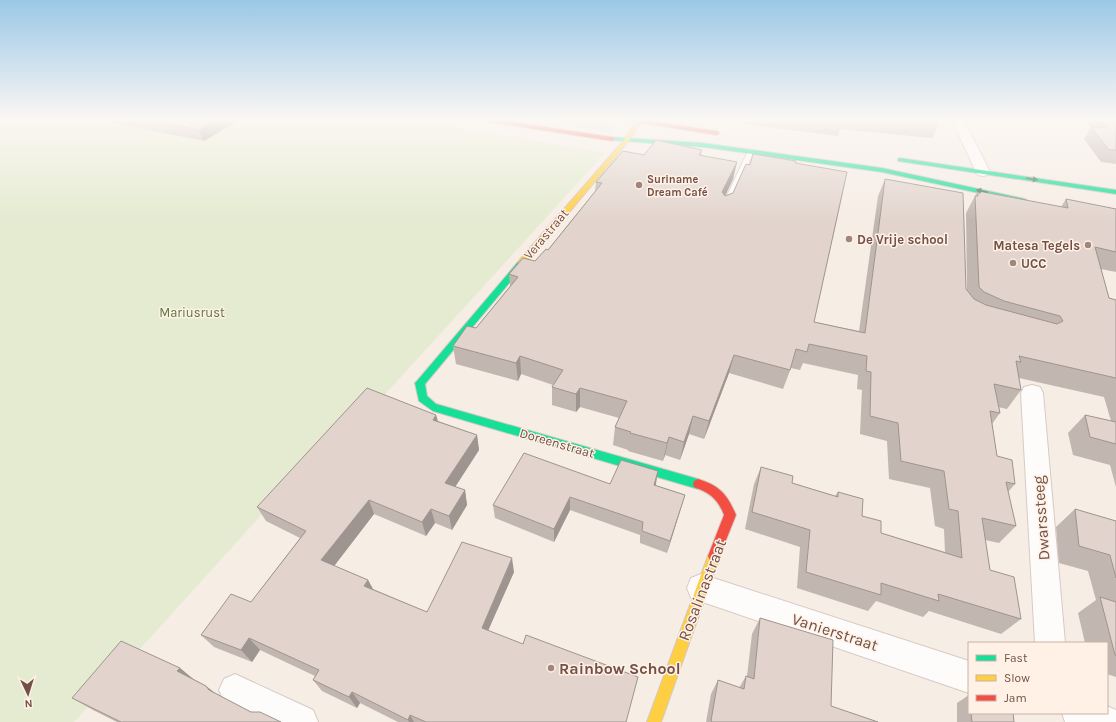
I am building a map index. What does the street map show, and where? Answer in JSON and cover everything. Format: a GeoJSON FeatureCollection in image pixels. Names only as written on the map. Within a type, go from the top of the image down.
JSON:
{"type":"FeatureCollection","features":[{"type":"Feature","properties":{"kind":"street","name":"Verastraat"},"geometry":{"type":"LineString","coordinates":[[420,383],[615,154]]}},
{"type":"Feature","properties":{"kind":"street"},"geometry":{"type":"LineString","coordinates":[[763,154],[882,170],[962,191],[1035,203]]}},
{"type":"Feature","properties":{"kind":"street"},"geometry":{"type":"LineString","coordinates":[[974,154],[983,172]]}},
{"type":"Feature","properties":{"kind":"street"},"geometry":{"type":"LineString","coordinates":[[892,159],[1116,192]]}},
{"type":"Feature","properties":{"kind":"street","name":"Doreenstraat"},"geometry":{"type":"LineString","coordinates":[[420,383],[422,398],[433,407],[709,487]]}},
{"type":"Feature","properties":{"kind":"street","name":"Dwarssteeg"},"geometry":{"type":"LineString","coordinates":[[1032,394],[1050,642]]}},
{"type":"Feature","properties":{"kind":"street","name":"Rosalinastraat"},"geometry":{"type":"LineString","coordinates":[[654,722],[701,588],[730,516],[723,498],[709,487]]}},
{"type":"Feature","properties":{"kind":"street","name":"Vanierstraat"},"geometry":{"type":"LineString","coordinates":[[701,588],[968,677]]}},
{"type":"Feature","properties":{"kind":"street"},"geometry":{"type":"LineString","coordinates":[[235,690],[301,722]]}},
{"type":"Feature","properties":{"kind":"street"},"geometry":{"type":"LineString","coordinates":[[1081,714],[1106,722]]}},
{"type":"Feature","properties":{"kind":"lane"},"geometry":{"type":"LineString","coordinates":[[724,210],[750,154]]}},
{"type":"Feature","properties":{"kind":"green space","name":"Mariusrust"},"geometry":{"type":"Polygon","coordinates":[[[0,154],[604,154],[378,402],[262,514],[74,722],[0,722],[0,154]]]}},
{"type":"Feature","properties":{"kind":"building"},"geometry":{"type":"Polygon","coordinates":[[[621,154],[644,155],[645,154],[700,154],[699,155],[737,162],[722,192],[725,196],[733,193],[746,164],[750,165],[753,154],[796,161],[795,163],[847,172],[814,322],[865,333],[885,179],[963,193],[966,289],[974,299],[986,305],[1057,324],[1063,321],[1060,316],[1004,301],[984,292],[979,287],[975,196],[978,196],[978,191],[1068,208],[1066,199],[1116,209],[1116,252],[1095,247],[1109,298],[1116,300],[1116,378],[1019,356],[1021,362],[1016,361],[1021,390],[994,384],[1000,413],[990,411],[997,456],[1012,460],[1015,484],[1006,482],[1016,526],[982,518],[990,570],[1014,577],[1021,619],[938,594],[939,601],[881,583],[881,595],[806,572],[810,530],[752,512],[761,467],[793,476],[792,483],[838,497],[838,492],[863,499],[862,516],[881,521],[881,533],[962,558],[958,511],[949,509],[944,471],[901,461],[898,423],[870,416],[871,372],[866,371],[867,356],[809,344],[807,352],[796,349],[790,370],[734,355],[709,421],[693,416],[684,442],[669,437],[667,443],[630,433],[631,432],[615,427],[627,401],[580,388],[576,394],[552,387],[563,370],[520,356],[516,363],[453,346],[467,326],[476,328],[518,277],[509,274],[523,258],[535,261],[546,249],[548,250],[602,183],[596,182],[621,154]]]}},
{"type":"Feature","properties":{"kind":"building"},"geometry":{"type":"Polygon","coordinates":[[[367,388],[436,415],[433,420],[477,435],[445,483],[465,490],[449,516],[431,509],[422,522],[369,500],[321,560],[368,580],[364,586],[427,612],[462,542],[512,558],[482,628],[523,644],[526,635],[638,677],[626,722],[426,722],[410,715],[408,720],[352,692],[349,697],[313,680],[319,670],[249,638],[241,650],[201,635],[231,594],[251,602],[306,531],[257,507],[367,388]]]}},
{"type":"Feature","properties":{"kind":"building"},"geometry":{"type":"Polygon","coordinates":[[[1085,415],[1116,422],[1116,444],[1090,437],[1085,415]]]}},
{"type":"Feature","properties":{"kind":"building"},"geometry":{"type":"Polygon","coordinates":[[[524,453],[610,484],[621,460],[658,471],[654,485],[685,495],[670,541],[642,531],[643,522],[570,497],[554,529],[493,505],[524,453]]]}},
{"type":"Feature","properties":{"kind":"building"},"geometry":{"type":"Polygon","coordinates":[[[1075,509],[1116,521],[1116,578],[1110,555],[1079,546],[1075,509]]]}},
{"type":"Feature","properties":{"kind":"building"},"geometry":{"type":"Polygon","coordinates":[[[1100,597],[1116,602],[1116,656],[1115,655],[1100,597]]]}},
{"type":"Feature","properties":{"kind":"building"},"geometry":{"type":"Polygon","coordinates":[[[760,618],[833,640],[831,706],[878,722],[712,722],[718,680],[744,689],[746,676],[754,679],[760,618]]]}},
{"type":"Feature","properties":{"kind":"building"},"geometry":{"type":"Polygon","coordinates":[[[121,641],[180,668],[177,671],[251,712],[260,712],[281,722],[121,722],[72,698],[121,641]]]}},
{"type":"Feature","properties":{"kind":"building"},"geometry":{"type":"Polygon","coordinates":[[[971,714],[1013,714],[1014,722],[972,722],[971,714]]]}},
{"type":"Feature","properties":{"kind":"traffic: fast"},"geometry":{"type":"LineString","coordinates":[[765,154],[882,170],[1025,201]]}},
{"type":"Feature","properties":{"kind":"traffic: fast"},"geometry":{"type":"LineString","coordinates":[[900,160],[1116,192]]}},
{"type":"Feature","properties":{"kind":"traffic: fast"},"geometry":{"type":"LineString","coordinates":[[521,264],[420,383],[422,398],[433,407],[698,484]]}},
{"type":"Feature","properties":{"kind":"traffic: slow"},"geometry":{"type":"LineString","coordinates":[[521,264],[615,154]]}},
{"type":"Feature","properties":{"kind":"traffic: slow"},"geometry":{"type":"LineString","coordinates":[[654,722],[714,556]]}},
{"type":"Feature","properties":{"kind":"traffic: jam"},"geometry":{"type":"LineString","coordinates":[[698,484],[715,491],[725,503],[730,515],[714,556]]}},
{"type":"Feature","properties":{"kind":"place","name":"Suriname Dream Café"},"geometry":{"type":"Point","coordinates":[639,185]}},
{"type":"Feature","properties":{"kind":"place","name":"De Vrije school"},"geometry":{"type":"Point","coordinates":[849,239]}},
{"type":"Feature","properties":{"kind":"place","name":"Matesa Tegels"},"geometry":{"type":"Point","coordinates":[1088,245]}},
{"type":"Feature","properties":{"kind":"place","name":"UCC"},"geometry":{"type":"Point","coordinates":[1013,263]}},
{"type":"Feature","properties":{"kind":"place","name":"Rainbow School"},"geometry":{"type":"Point","coordinates":[551,668]}}]}
